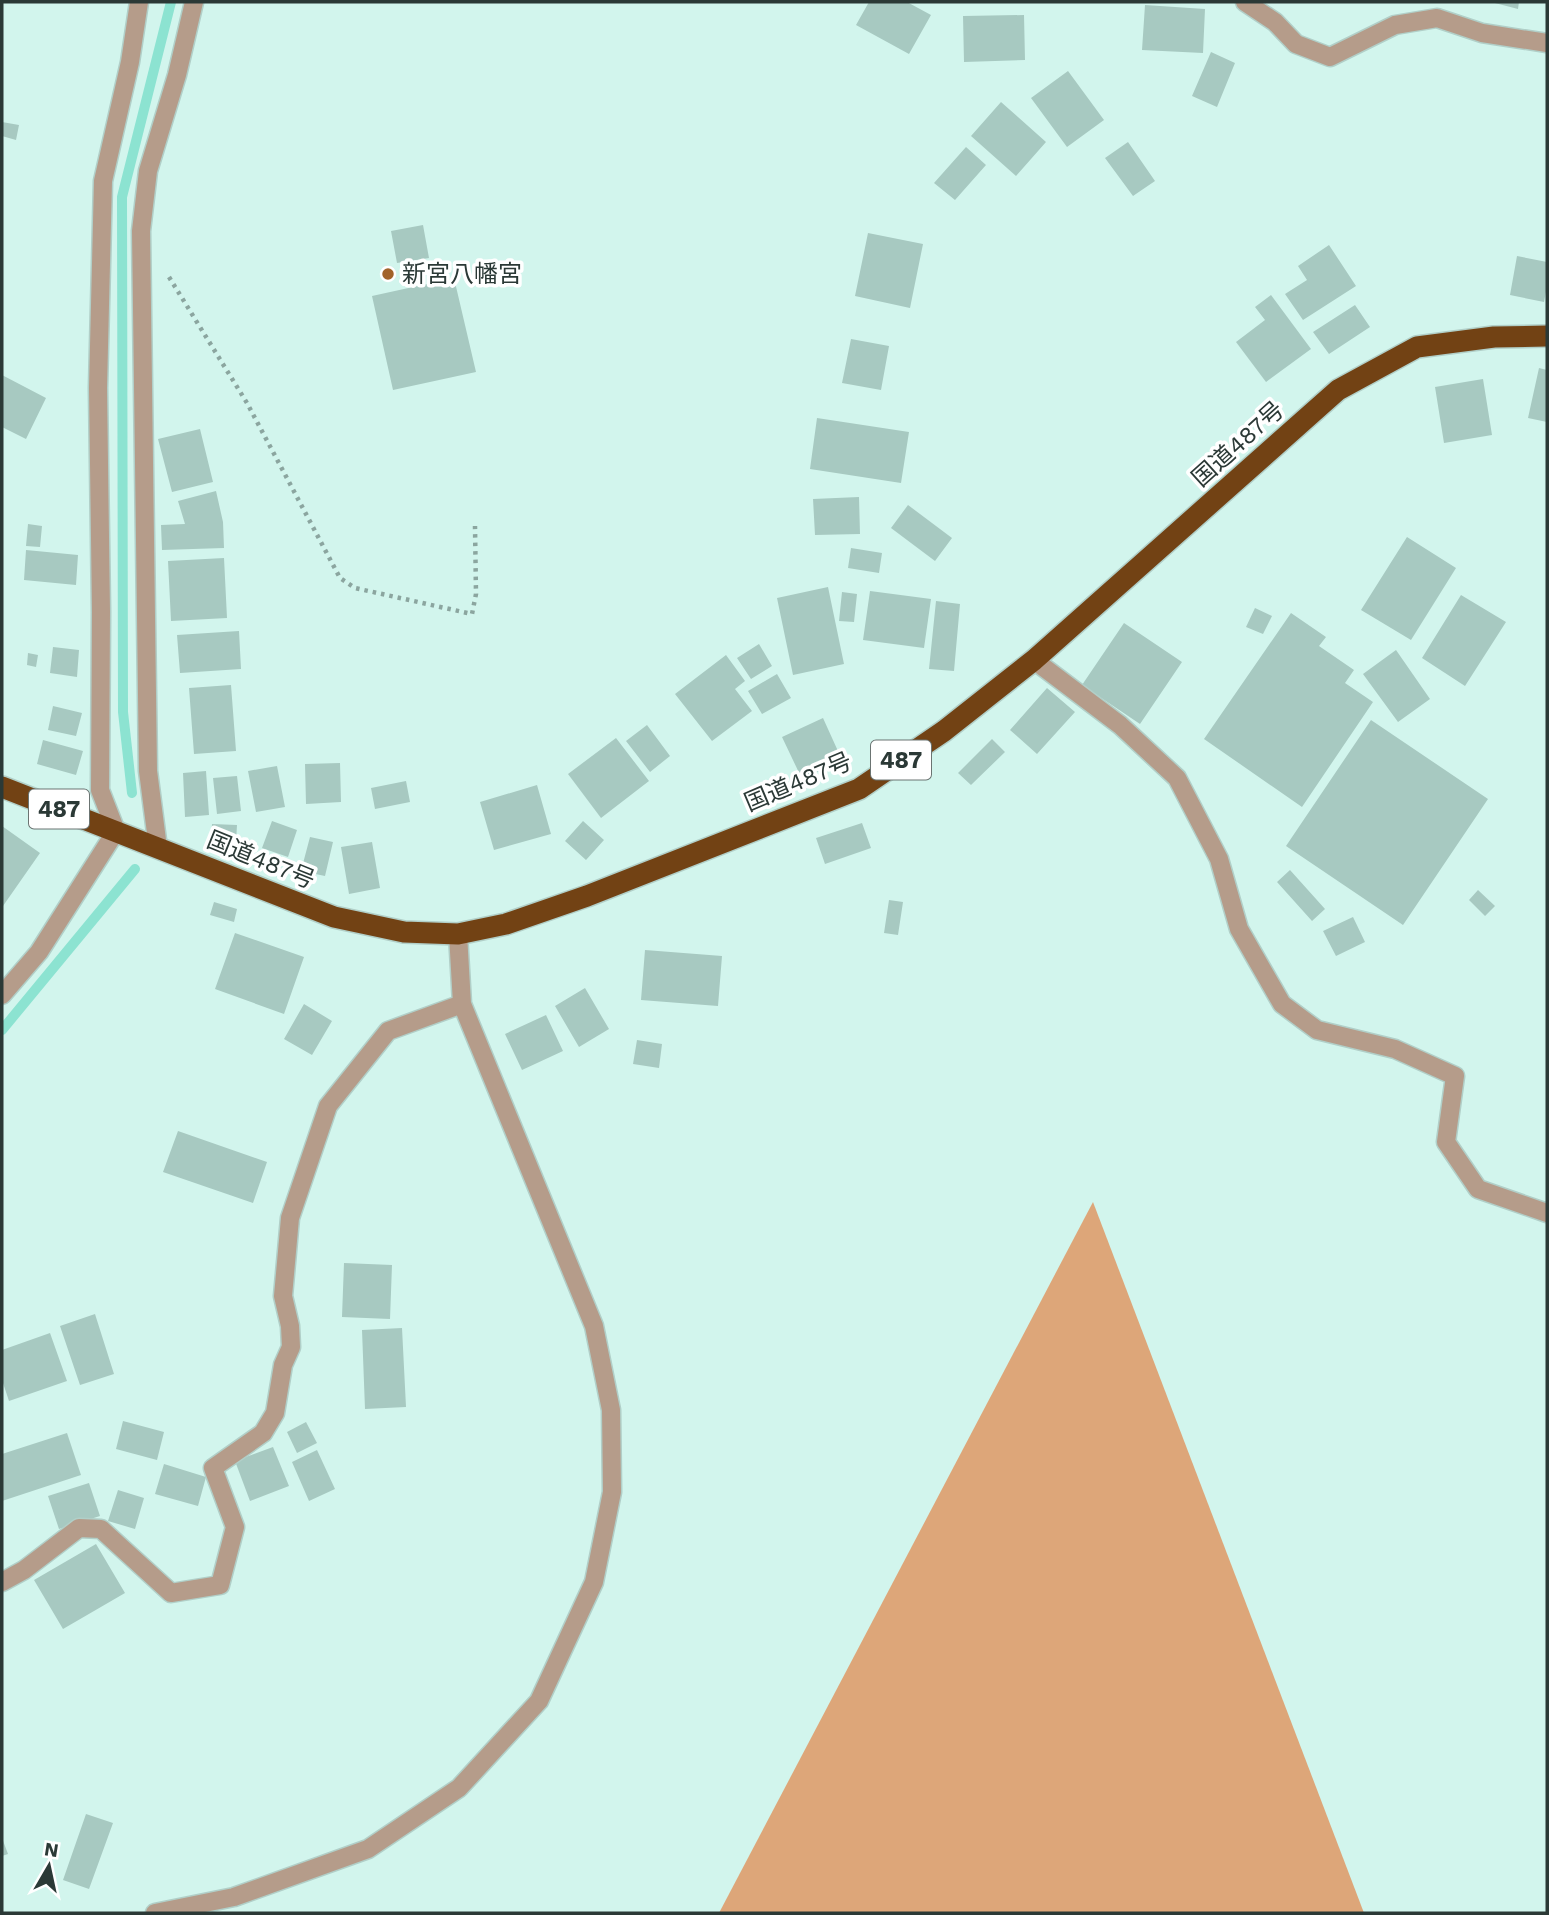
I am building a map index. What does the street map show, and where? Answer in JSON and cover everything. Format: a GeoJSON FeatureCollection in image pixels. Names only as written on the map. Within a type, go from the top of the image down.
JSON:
{"type":"FeatureCollection","features":[{"type":"Feature","properties":{"kind":"highway","name":"国道487号"},"geometry":{"type":"LineString","coordinates":[[2,787],[334,917],[404,932],[458,934],[506,924],[587,896],[859,789],[944,731],[1034,660],[1338,390],[1417,347],[1494,337],[1547,336]]}},
{"type":"Feature","properties":{"kind":"street"},"geometry":{"type":"LineString","coordinates":[[2,995],[39,952],[116,831],[100,790],[98,388],[103,181],[130,62],[139,2]]}},
{"type":"Feature","properties":{"kind":"street"},"geometry":{"type":"LineString","coordinates":[[158,848],[148,771],[141,231],[148,171],[177,75],[194,2]]}},
{"type":"Feature","properties":{"kind":"street"},"geometry":{"type":"LineString","coordinates":[[1245,2],[1275,22],[1296,44],[1330,57],[1395,25],[1437,18],[1482,33],[1547,43]]}},
{"type":"Feature","properties":{"kind":"street"},"geometry":{"type":"LineString","coordinates":[[1034,660],[1120,725],[1177,778],[1219,859],[1239,929],[1282,1004],[1317,1030],[1395,1049],[1455,1076],[1446,1142],[1478,1189],[1547,1213]]}},
{"type":"Feature","properties":{"kind":"street"},"geometry":{"type":"LineString","coordinates":[[156,1913],[234,1897],[368,1849],[459,1788],[538,1701],[594,1582],[612,1492],[611,1410],[594,1326],[462,1004],[458,934]]}},
{"type":"Feature","properties":{"kind":"street"},"geometry":{"type":"LineString","coordinates":[[2,1583],[79,1528],[101,1530],[171,1593],[220,1585],[235,1527],[213,1468],[263,1433],[275,1413],[283,1365],[291,1347],[290,1326],[283,1296],[290,1218],[328,1106],[388,1031],[462,1004]]}},
{"type":"Feature","properties":{"kind":"path"},"geometry":{"type":"LineString","coordinates":[[190,312],[247,403],[340,578],[355,588],[472,614],[476,594],[475,526]]}},
{"type":"Feature","properties":{"kind":"shaded area"},"geometry":{"type":"Polygon","coordinates":[[[1093,1202],[1364,1913],[719,1913],[1093,1202]]]}},
{"type":"Feature","properties":{"kind":"building"},"geometry":{"type":"Polygon","coordinates":[[[869,2],[907,2],[931,15],[909,54],[856,25],[869,2]]]}},
{"type":"Feature","properties":{"kind":"building"},"geometry":{"type":"Polygon","coordinates":[[[1491,2],[1519,2],[1518,9],[1491,2]]]}},
{"type":"Feature","properties":{"kind":"building"},"geometry":{"type":"Polygon","coordinates":[[[1145,5],[1205,9],[1203,53],[1142,50],[1145,5]]]}},
{"type":"Feature","properties":{"kind":"building"},"geometry":{"type":"Polygon","coordinates":[[[1024,15],[1025,60],[964,62],[963,16],[1024,15]]]}},
{"type":"Feature","properties":{"kind":"building"},"geometry":{"type":"Polygon","coordinates":[[[1211,52],[1235,63],[1217,107],[1192,96],[1211,52]]]}},
{"type":"Feature","properties":{"kind":"building"},"geometry":{"type":"Polygon","coordinates":[[[1068,71],[1104,120],[1067,147],[1031,98],[1068,71]]]}},
{"type":"Feature","properties":{"kind":"building"},"geometry":{"type":"Polygon","coordinates":[[[1001,102],[1046,142],[1016,176],[971,136],[1001,102]]]}},
{"type":"Feature","properties":{"kind":"building"},"geometry":{"type":"Polygon","coordinates":[[[2,122],[19,125],[16,140],[2,136],[2,122]]]}},
{"type":"Feature","properties":{"kind":"building"},"geometry":{"type":"Polygon","coordinates":[[[1128,142],[1155,181],[1133,196],[1105,158],[1128,142]]]}},
{"type":"Feature","properties":{"kind":"building"},"geometry":{"type":"Polygon","coordinates":[[[966,147],[986,165],[955,200],[934,183],[966,147]]]}},
{"type":"Feature","properties":{"kind":"building"},"geometry":{"type":"Polygon","coordinates":[[[423,225],[429,258],[397,263],[391,231],[423,225]]]}},
{"type":"Feature","properties":{"kind":"building"},"geometry":{"type":"Polygon","coordinates":[[[868,233],[923,244],[910,308],[855,296],[868,233]]]}},
{"type":"Feature","properties":{"kind":"building"},"geometry":{"type":"Polygon","coordinates":[[[1329,245],[1356,286],[1303,320],[1285,294],[1307,280],[1298,266],[1329,245]]]}},
{"type":"Feature","properties":{"kind":"building"},"geometry":{"type":"Polygon","coordinates":[[[1517,256],[1547,262],[1544,302],[1510,295],[1517,256]]]}},
{"type":"Feature","properties":{"kind":"building"},"geometry":{"type":"Polygon","coordinates":[[[454,278],[476,372],[393,390],[372,296],[454,278]]]}},
{"type":"Feature","properties":{"kind":"building"},"geometry":{"type":"Polygon","coordinates":[[[1271,295],[1311,349],[1266,382],[1236,342],[1265,320],[1255,307],[1271,295]]]}},
{"type":"Feature","properties":{"kind":"building"},"geometry":{"type":"Polygon","coordinates":[[[1355,305],[1370,327],[1329,354],[1313,332],[1355,305]]]}},
{"type":"Feature","properties":{"kind":"building"},"geometry":{"type":"Polygon","coordinates":[[[851,339],[889,346],[881,390],[842,383],[851,339]]]}},
{"type":"Feature","properties":{"kind":"building"},"geometry":{"type":"Polygon","coordinates":[[[1539,368],[1547,370],[1547,422],[1528,418],[1539,368]]]}},
{"type":"Feature","properties":{"kind":"building"},"geometry":{"type":"Polygon","coordinates":[[[2,375],[46,398],[26,439],[2,427],[2,375]]]}},
{"type":"Feature","properties":{"kind":"building"},"geometry":{"type":"Polygon","coordinates":[[[1483,379],[1492,435],[1444,443],[1435,387],[1483,379]]]}},
{"type":"Feature","properties":{"kind":"building"},"geometry":{"type":"Polygon","coordinates":[[[817,418],[909,432],[901,483],[810,469],[817,418]]]}},
{"type":"Feature","properties":{"kind":"building"},"geometry":{"type":"Polygon","coordinates":[[[200,429],[213,482],[172,492],[158,439],[200,429]]]}},
{"type":"Feature","properties":{"kind":"building"},"geometry":{"type":"Polygon","coordinates":[[[216,491],[223,522],[224,548],[162,550],[161,525],[185,524],[178,501],[216,491]]]}},
{"type":"Feature","properties":{"kind":"building"},"geometry":{"type":"Polygon","coordinates":[[[859,497],[860,534],[815,535],[813,499],[859,497]]]}},
{"type":"Feature","properties":{"kind":"building"},"geometry":{"type":"Polygon","coordinates":[[[908,505],[952,538],[935,561],[891,528],[908,505]]]}},
{"type":"Feature","properties":{"kind":"building"},"geometry":{"type":"Polygon","coordinates":[[[28,524],[42,526],[40,547],[26,546],[28,524]]]}},
{"type":"Feature","properties":{"kind":"building"},"geometry":{"type":"Polygon","coordinates":[[[1407,537],[1456,568],[1411,640],[1361,610],[1407,537]]]}},
{"type":"Feature","properties":{"kind":"building"},"geometry":{"type":"Polygon","coordinates":[[[851,548],[882,553],[879,573],[848,568],[851,548]]]}},
{"type":"Feature","properties":{"kind":"building"},"geometry":{"type":"Polygon","coordinates":[[[26,550],[78,555],[76,585],[24,580],[26,550]]]}},
{"type":"Feature","properties":{"kind":"building"},"geometry":{"type":"Polygon","coordinates":[[[224,558],[227,618],[171,621],[168,561],[224,558]]]}},
{"type":"Feature","properties":{"kind":"building"},"geometry":{"type":"Polygon","coordinates":[[[828,587],[844,664],[793,675],[777,598],[828,587]]]}},
{"type":"Feature","properties":{"kind":"building"},"geometry":{"type":"Polygon","coordinates":[[[870,591],[931,599],[924,648],[863,640],[870,591]]]}},
{"type":"Feature","properties":{"kind":"building"},"geometry":{"type":"Polygon","coordinates":[[[842,592],[857,594],[854,622],[839,621],[842,592]]]}},
{"type":"Feature","properties":{"kind":"building"},"geometry":{"type":"Polygon","coordinates":[[[1461,595],[1506,622],[1465,686],[1422,658],[1461,595]]]}},
{"type":"Feature","properties":{"kind":"building"},"geometry":{"type":"Polygon","coordinates":[[[936,601],[960,604],[954,671],[929,669],[936,601]]]}},
{"type":"Feature","properties":{"kind":"building"},"geometry":{"type":"Polygon","coordinates":[[[1255,608],[1272,616],[1263,634],[1246,627],[1255,608]]]}},
{"type":"Feature","properties":{"kind":"building"},"geometry":{"type":"Polygon","coordinates":[[[1291,613],[1326,637],[1319,646],[1354,670],[1345,683],[1373,702],[1302,807],[1204,739],[1291,613]]]}},
{"type":"Feature","properties":{"kind":"building"},"geometry":{"type":"Polygon","coordinates":[[[1124,623],[1182,662],[1140,724],[1082,685],[1124,623]]]}},
{"type":"Feature","properties":{"kind":"building"},"geometry":{"type":"Polygon","coordinates":[[[239,631],[241,669],[180,673],[177,635],[239,631]]]}},
{"type":"Feature","properties":{"kind":"building"},"geometry":{"type":"Polygon","coordinates":[[[759,644],[772,666],[751,679],[737,658],[759,644]]]}},
{"type":"Feature","properties":{"kind":"building"},"geometry":{"type":"Polygon","coordinates":[[[53,647],[79,650],[77,677],[50,673],[53,647]]]}},
{"type":"Feature","properties":{"kind":"building"},"geometry":{"type":"Polygon","coordinates":[[[1396,650],[1430,699],[1398,722],[1363,674],[1396,650]]]}},
{"type":"Feature","properties":{"kind":"building"},"geometry":{"type":"Polygon","coordinates":[[[28,653],[38,655],[36,667],[27,665],[28,653]]]}},
{"type":"Feature","properties":{"kind":"building"},"geometry":{"type":"Polygon","coordinates":[[[726,655],[745,681],[735,689],[752,711],[712,741],[675,694],[726,655]]]}},
{"type":"Feature","properties":{"kind":"building"},"geometry":{"type":"Polygon","coordinates":[[[777,674],[791,698],[762,714],[748,691],[777,674]]]}},
{"type":"Feature","properties":{"kind":"building"},"geometry":{"type":"Polygon","coordinates":[[[231,685],[236,751],[194,754],[189,688],[231,685]]]}},
{"type":"Feature","properties":{"kind":"building"},"geometry":{"type":"Polygon","coordinates":[[[1047,688],[1075,712],[1037,754],[1010,730],[1047,688]]]}},
{"type":"Feature","properties":{"kind":"building"},"geometry":{"type":"Polygon","coordinates":[[[53,706],[82,713],[76,736],[48,730],[53,706]]]}},
{"type":"Feature","properties":{"kind":"building"},"geometry":{"type":"Polygon","coordinates":[[[823,718],[842,760],[802,779],[782,737],[823,718]]]}},
{"type":"Feature","properties":{"kind":"building"},"geometry":{"type":"Polygon","coordinates":[[[1371,720],[1488,799],[1403,925],[1286,846],[1371,720]]]}},
{"type":"Feature","properties":{"kind":"building"},"geometry":{"type":"Polygon","coordinates":[[[647,725],[670,756],[650,772],[626,741],[647,725]]]}},
{"type":"Feature","properties":{"kind":"building"},"geometry":{"type":"Polygon","coordinates":[[[616,738],[649,781],[601,818],[568,774],[616,738]]]}},
{"type":"Feature","properties":{"kind":"building"},"geometry":{"type":"Polygon","coordinates":[[[992,739],[1005,752],[971,785],[958,773],[992,739]]]}},
{"type":"Feature","properties":{"kind":"building"},"geometry":{"type":"Polygon","coordinates":[[[43,740],[83,751],[76,775],[37,764],[43,740]]]}},
{"type":"Feature","properties":{"kind":"building"},"geometry":{"type":"Polygon","coordinates":[[[340,763],[341,802],[306,804],[305,764],[340,763]]]}},
{"type":"Feature","properties":{"kind":"building"},"geometry":{"type":"Polygon","coordinates":[[[277,766],[285,807],[256,812],[248,771],[277,766]]]}},
{"type":"Feature","properties":{"kind":"building"},"geometry":{"type":"Polygon","coordinates":[[[206,771],[209,815],[185,817],[183,773],[206,771]]]}},
{"type":"Feature","properties":{"kind":"building"},"geometry":{"type":"Polygon","coordinates":[[[237,776],[241,811],[217,814],[213,778],[237,776]]]}},
{"type":"Feature","properties":{"kind":"building"},"geometry":{"type":"Polygon","coordinates":[[[406,781],[410,802],[375,809],[371,788],[406,781]]]}},
{"type":"Feature","properties":{"kind":"building"},"geometry":{"type":"Polygon","coordinates":[[[537,785],[551,834],[494,850],[480,802],[537,785]]]}},
{"type":"Feature","properties":{"kind":"building"},"geometry":{"type":"Polygon","coordinates":[[[272,821],[297,830],[288,857],[262,848],[272,821]]]}},
{"type":"Feature","properties":{"kind":"building"},"geometry":{"type":"Polygon","coordinates":[[[583,821],[604,840],[586,860],[565,841],[583,821]]]}},
{"type":"Feature","properties":{"kind":"building"},"geometry":{"type":"Polygon","coordinates":[[[862,823],[871,848],[825,864],[816,838],[862,823]]]}},
{"type":"Feature","properties":{"kind":"building"},"geometry":{"type":"Polygon","coordinates":[[[212,824],[237,825],[236,842],[211,842],[212,824]]]}},
{"type":"Feature","properties":{"kind":"building"},"geometry":{"type":"Polygon","coordinates":[[[2,826],[40,853],[3,906],[2,905],[2,826]]]}},
{"type":"Feature","properties":{"kind":"building"},"geometry":{"type":"Polygon","coordinates":[[[310,837],[333,842],[325,876],[301,871],[310,837]]]}},
{"type":"Feature","properties":{"kind":"building"},"geometry":{"type":"Polygon","coordinates":[[[372,842],[380,888],[349,894],[341,847],[372,842]]]}},
{"type":"Feature","properties":{"kind":"building"},"geometry":{"type":"Polygon","coordinates":[[[1290,870],[1325,909],[1312,921],[1277,882],[1290,870]]]}},
{"type":"Feature","properties":{"kind":"building"},"geometry":{"type":"Polygon","coordinates":[[[1478,890],[1495,906],[1485,916],[1469,900],[1478,890]]]}},
{"type":"Feature","properties":{"kind":"building"},"geometry":{"type":"Polygon","coordinates":[[[889,900],[903,902],[898,935],[884,933],[889,900]]]}},
{"type":"Feature","properties":{"kind":"building"},"geometry":{"type":"Polygon","coordinates":[[[214,902],[237,909],[234,922],[210,915],[214,902]]]}},
{"type":"Feature","properties":{"kind":"building"},"geometry":{"type":"Polygon","coordinates":[[[1353,917],[1365,942],[1336,956],[1323,931],[1353,917]]]}},
{"type":"Feature","properties":{"kind":"building"},"geometry":{"type":"Polygon","coordinates":[[[235,933],[304,957],[284,1014],[215,989],[235,933]]]}},
{"type":"Feature","properties":{"kind":"building"},"geometry":{"type":"Polygon","coordinates":[[[645,950],[722,956],[718,1006],[641,1000],[645,950]]]}},
{"type":"Feature","properties":{"kind":"building"},"geometry":{"type":"Polygon","coordinates":[[[585,988],[609,1029],[579,1047],[555,1006],[585,988]]]}},
{"type":"Feature","properties":{"kind":"building"},"geometry":{"type":"Polygon","coordinates":[[[304,1004],[332,1021],[312,1055],[284,1039],[304,1004]]]}},
{"type":"Feature","properties":{"kind":"building"},"geometry":{"type":"Polygon","coordinates":[[[546,1015],[563,1051],[522,1070],[505,1034],[546,1015]]]}},
{"type":"Feature","properties":{"kind":"building"},"geometry":{"type":"Polygon","coordinates":[[[637,1040],[662,1044],[659,1068],[633,1064],[637,1040]]]}},
{"type":"Feature","properties":{"kind":"building"},"geometry":{"type":"Polygon","coordinates":[[[178,1131],[267,1162],[253,1203],[163,1172],[178,1131]]]}},
{"type":"Feature","properties":{"kind":"building"},"geometry":{"type":"Polygon","coordinates":[[[344,1263],[392,1265],[390,1319],[342,1317],[344,1263]]]}},
{"type":"Feature","properties":{"kind":"building"},"geometry":{"type":"Polygon","coordinates":[[[95,1314],[114,1374],[80,1385],[60,1326],[95,1314]]]}},
{"type":"Feature","properties":{"kind":"building"},"geometry":{"type":"Polygon","coordinates":[[[402,1328],[406,1407],[365,1409],[362,1330],[402,1328]]]}},
{"type":"Feature","properties":{"kind":"building"},"geometry":{"type":"Polygon","coordinates":[[[50,1333],[67,1381],[9,1401],[2,1380],[2,1350],[50,1333]]]}},
{"type":"Feature","properties":{"kind":"building"},"geometry":{"type":"Polygon","coordinates":[[[123,1421],[164,1432],[157,1460],[116,1449],[123,1421]]]}},
{"type":"Feature","properties":{"kind":"building"},"geometry":{"type":"Polygon","coordinates":[[[306,1422],[317,1443],[297,1453],[287,1432],[306,1422]]]}},
{"type":"Feature","properties":{"kind":"building"},"geometry":{"type":"Polygon","coordinates":[[[67,1433],[81,1475],[2,1501],[2,1454],[67,1433]]]}},
{"type":"Feature","properties":{"kind":"building"},"geometry":{"type":"Polygon","coordinates":[[[273,1447],[289,1486],[250,1501],[235,1461],[273,1447]]]}},
{"type":"Feature","properties":{"kind":"building"},"geometry":{"type":"Polygon","coordinates":[[[317,1450],[335,1489],[309,1501],[292,1462],[317,1450]]]}},
{"type":"Feature","properties":{"kind":"building"},"geometry":{"type":"Polygon","coordinates":[[[164,1464],[206,1477],[198,1506],[155,1494],[164,1464]]]}},
{"type":"Feature","properties":{"kind":"building"},"geometry":{"type":"Polygon","coordinates":[[[89,1483],[100,1516],[59,1529],[48,1496],[89,1483]]]}},
{"type":"Feature","properties":{"kind":"building"},"geometry":{"type":"Polygon","coordinates":[[[118,1490],[144,1498],[135,1529],[108,1521],[118,1490]]]}},
{"type":"Feature","properties":{"kind":"building"},"geometry":{"type":"Polygon","coordinates":[[[96,1544],[125,1593],[63,1629],[34,1580],[96,1544]]]}},
{"type":"Feature","properties":{"kind":"building"},"geometry":{"type":"Polygon","coordinates":[[[86,1814],[113,1823],[89,1889],[63,1880],[86,1814]]]}},
{"type":"Feature","properties":{"kind":"building"},"geometry":{"type":"Polygon","coordinates":[[[2,1838],[8,1854],[2,1856],[2,1838]]]}},
{"type":"Feature","properties":{"kind":"waterway"},"geometry":{"type":"LineString","coordinates":[[132,793],[123,712],[122,197],[171,2]]}},
{"type":"Feature","properties":{"kind":"waterway"},"geometry":{"type":"LineString","coordinates":[[2,1030],[135,869]]}},
{"type":"Feature","properties":{"kind":"place","name":"新宮八幡宮"},"geometry":{"type":"Point","coordinates":[388,274]}}]}
